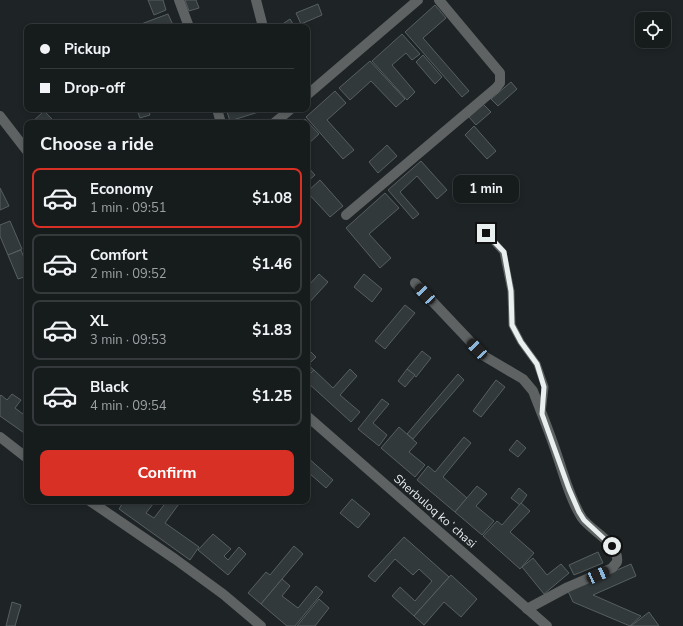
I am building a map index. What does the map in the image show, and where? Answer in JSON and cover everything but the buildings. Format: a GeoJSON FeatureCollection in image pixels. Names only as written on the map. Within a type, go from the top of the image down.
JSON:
{"type":"FeatureCollection","features":[{"type":"Feature","properties":{"kind":"street"},"geometry":{"type":"LineString","coordinates":[[179,0],[188,24]]}},
{"type":"Feature","properties":{"kind":"street"},"geometry":{"type":"LineString","coordinates":[[256,0],[263,24]]}},
{"type":"Feature","properties":{"kind":"street"},"geometry":{"type":"LineString","coordinates":[[310,92],[418,0]]}},
{"type":"Feature","properties":{"kind":"street"},"geometry":{"type":"LineString","coordinates":[[346,215],[500,83],[500,73],[439,0]]}},
{"type":"Feature","properties":{"kind":"street"},"geometry":{"type":"LineString","coordinates":[[277,120],[287,112]]}},
{"type":"Feature","properties":{"kind":"street"},"geometry":{"type":"LineString","coordinates":[[0,116],[24,147]]}},
{"type":"Feature","properties":{"kind":"street"},"geometry":{"type":"LineString","coordinates":[[415,283],[484,356],[512,371],[529,384],[579,512],[584,520],[612,546],[618,558],[617,562],[612,568],[568,587],[527,609]]}},
{"type":"Feature","properties":{"kind":"street","name":"Sherbuloq koʻchasi"},"geometry":{"type":"LineString","coordinates":[[310,419],[547,626]]}},
{"type":"Feature","properties":{"kind":"street"},"geometry":{"type":"LineString","coordinates":[[0,437],[24,456]]}},
{"type":"Feature","properties":{"kind":"street"},"geometry":{"type":"LineString","coordinates":[[94,504],[193,572],[223,594],[261,626]]}},
{"type":"Feature","properties":{"kind":"lane"},"geometry":{"type":"LineString","coordinates":[[486,233],[504,252],[511,291],[512,325],[521,342],[537,364],[544,387],[542,414]]}},
{"type":"Feature","properties":{"kind":"route"},"geometry":{"type":"LineString","coordinates":[[486,233],[504,252],[511,291],[512,325],[521,342],[537,364],[544,387],[544,405],[542,414],[569,489],[584,520],[612,546]]}}]}
